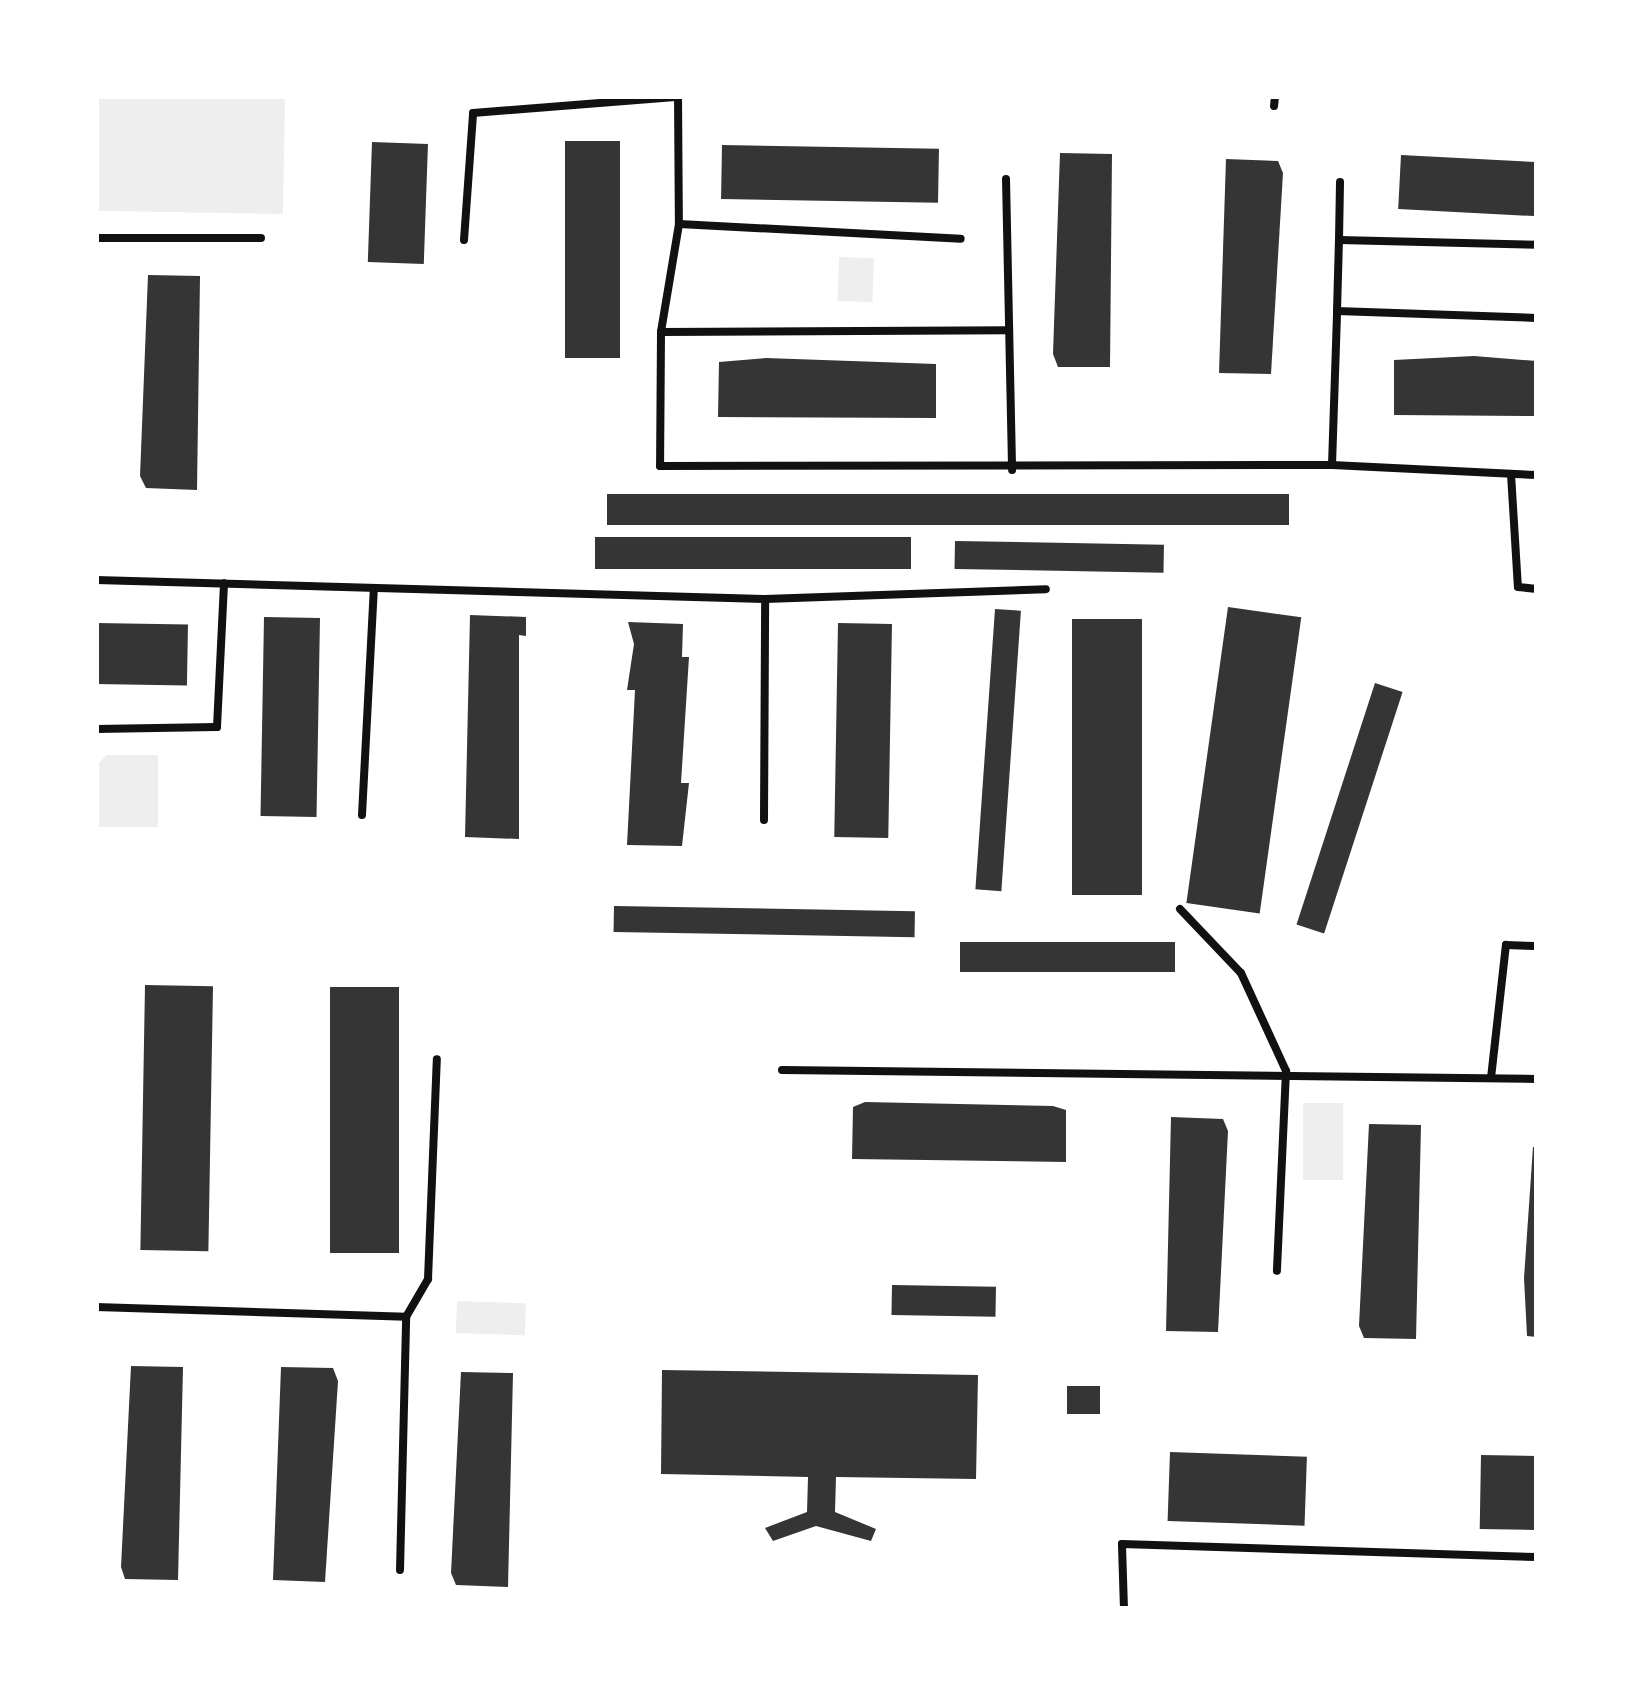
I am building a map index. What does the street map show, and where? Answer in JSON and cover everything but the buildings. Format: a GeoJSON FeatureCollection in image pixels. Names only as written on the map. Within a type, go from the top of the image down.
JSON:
{"type":"FeatureCollection","features":[{"type":"Feature","properties":{"kind":"lane"},"geometry":{"type":"LineString","coordinates":[[464,240],[473,112],[678,96],[679,224],[661,332],[660,466],[1012,470],[1332,465],[1537,475]]}},
{"type":"Feature","properties":{"kind":"lane"},"geometry":{"type":"LineString","coordinates":[[1006,179],[1012,470]]}},
{"type":"Feature","properties":{"kind":"lane"},"geometry":{"type":"LineString","coordinates":[[1332,465],[1340,182]]}},
{"type":"Feature","properties":{"kind":"lane"},"geometry":{"type":"LineString","coordinates":[[679,224],[961,239]]}},
{"type":"Feature","properties":{"kind":"lane"},"geometry":{"type":"LineString","coordinates":[[96,238],[261,238]]}},
{"type":"Feature","properties":{"kind":"lane"},"geometry":{"type":"LineString","coordinates":[[1339,241],[1537,245]]}},
{"type":"Feature","properties":{"kind":"lane"},"geometry":{"type":"LineString","coordinates":[[1337,311],[1537,319]]}},
{"type":"Feature","properties":{"kind":"lane"},"geometry":{"type":"LineString","coordinates":[[661,332],[1010,330]]}},
{"type":"Feature","properties":{"kind":"lane"},"geometry":{"type":"LineString","coordinates":[[1511,474],[1518,587],[1537,589]]}},
{"type":"Feature","properties":{"kind":"lane"},"geometry":{"type":"LineString","coordinates":[[96,580],[766,599],[1046,589]]}},
{"type":"Feature","properties":{"kind":"lane"},"geometry":{"type":"LineString","coordinates":[[96,729],[217,727],[224,583]]}},
{"type":"Feature","properties":{"kind":"lane"},"geometry":{"type":"LineString","coordinates":[[362,815],[374,589]]}},
{"type":"Feature","properties":{"kind":"lane"},"geometry":{"type":"LineString","coordinates":[[764,820],[766,599]]}},
{"type":"Feature","properties":{"kind":"lane"},"geometry":{"type":"LineString","coordinates":[[1180,909],[1241,973],[1286,1072],[1277,1271]]}},
{"type":"Feature","properties":{"kind":"lane"},"geometry":{"type":"LineString","coordinates":[[1491,1078],[1506,945],[1537,946]]}},
{"type":"Feature","properties":{"kind":"lane"},"geometry":{"type":"LineString","coordinates":[[400,1570],[406,1316],[428,1279],[437,1059]]}},
{"type":"Feature","properties":{"kind":"lane"},"geometry":{"type":"LineString","coordinates":[[782,1070],[1286,1072],[1537,1079]]}},
{"type":"Feature","properties":{"kind":"lane"},"geometry":{"type":"LineString","coordinates":[[96,1307],[406,1316]]}},
{"type":"Feature","properties":{"kind":"lane"},"geometry":{"type":"LineString","coordinates":[[1124,1609],[1122,1544],[1537,1557]]}},
{"type":"Feature","properties":{"kind":"shaded area"},"geometry":{"type":"Polygon","coordinates":[[[96,96],[285,96],[283,214],[96,211],[96,96]]]}},
{"type":"Feature","properties":{"kind":"shaded area"},"geometry":{"type":"Polygon","coordinates":[[[839,257],[874,258],[872,302],[837,301],[839,257]]]}},
{"type":"Feature","properties":{"kind":"shaded area"},"geometry":{"type":"Polygon","coordinates":[[[107,755],[158,755],[158,827],[96,827],[96,766],[107,755]]]}},
{"type":"Feature","properties":{"kind":"shaded area"},"geometry":{"type":"Polygon","coordinates":[[[1303,1103],[1343,1103],[1343,1180],[1303,1180],[1303,1103]]]}},
{"type":"Feature","properties":{"kind":"shaded area"},"geometry":{"type":"Polygon","coordinates":[[[457,1301],[526,1303],[525,1335],[456,1333],[457,1301]]]}}]}
